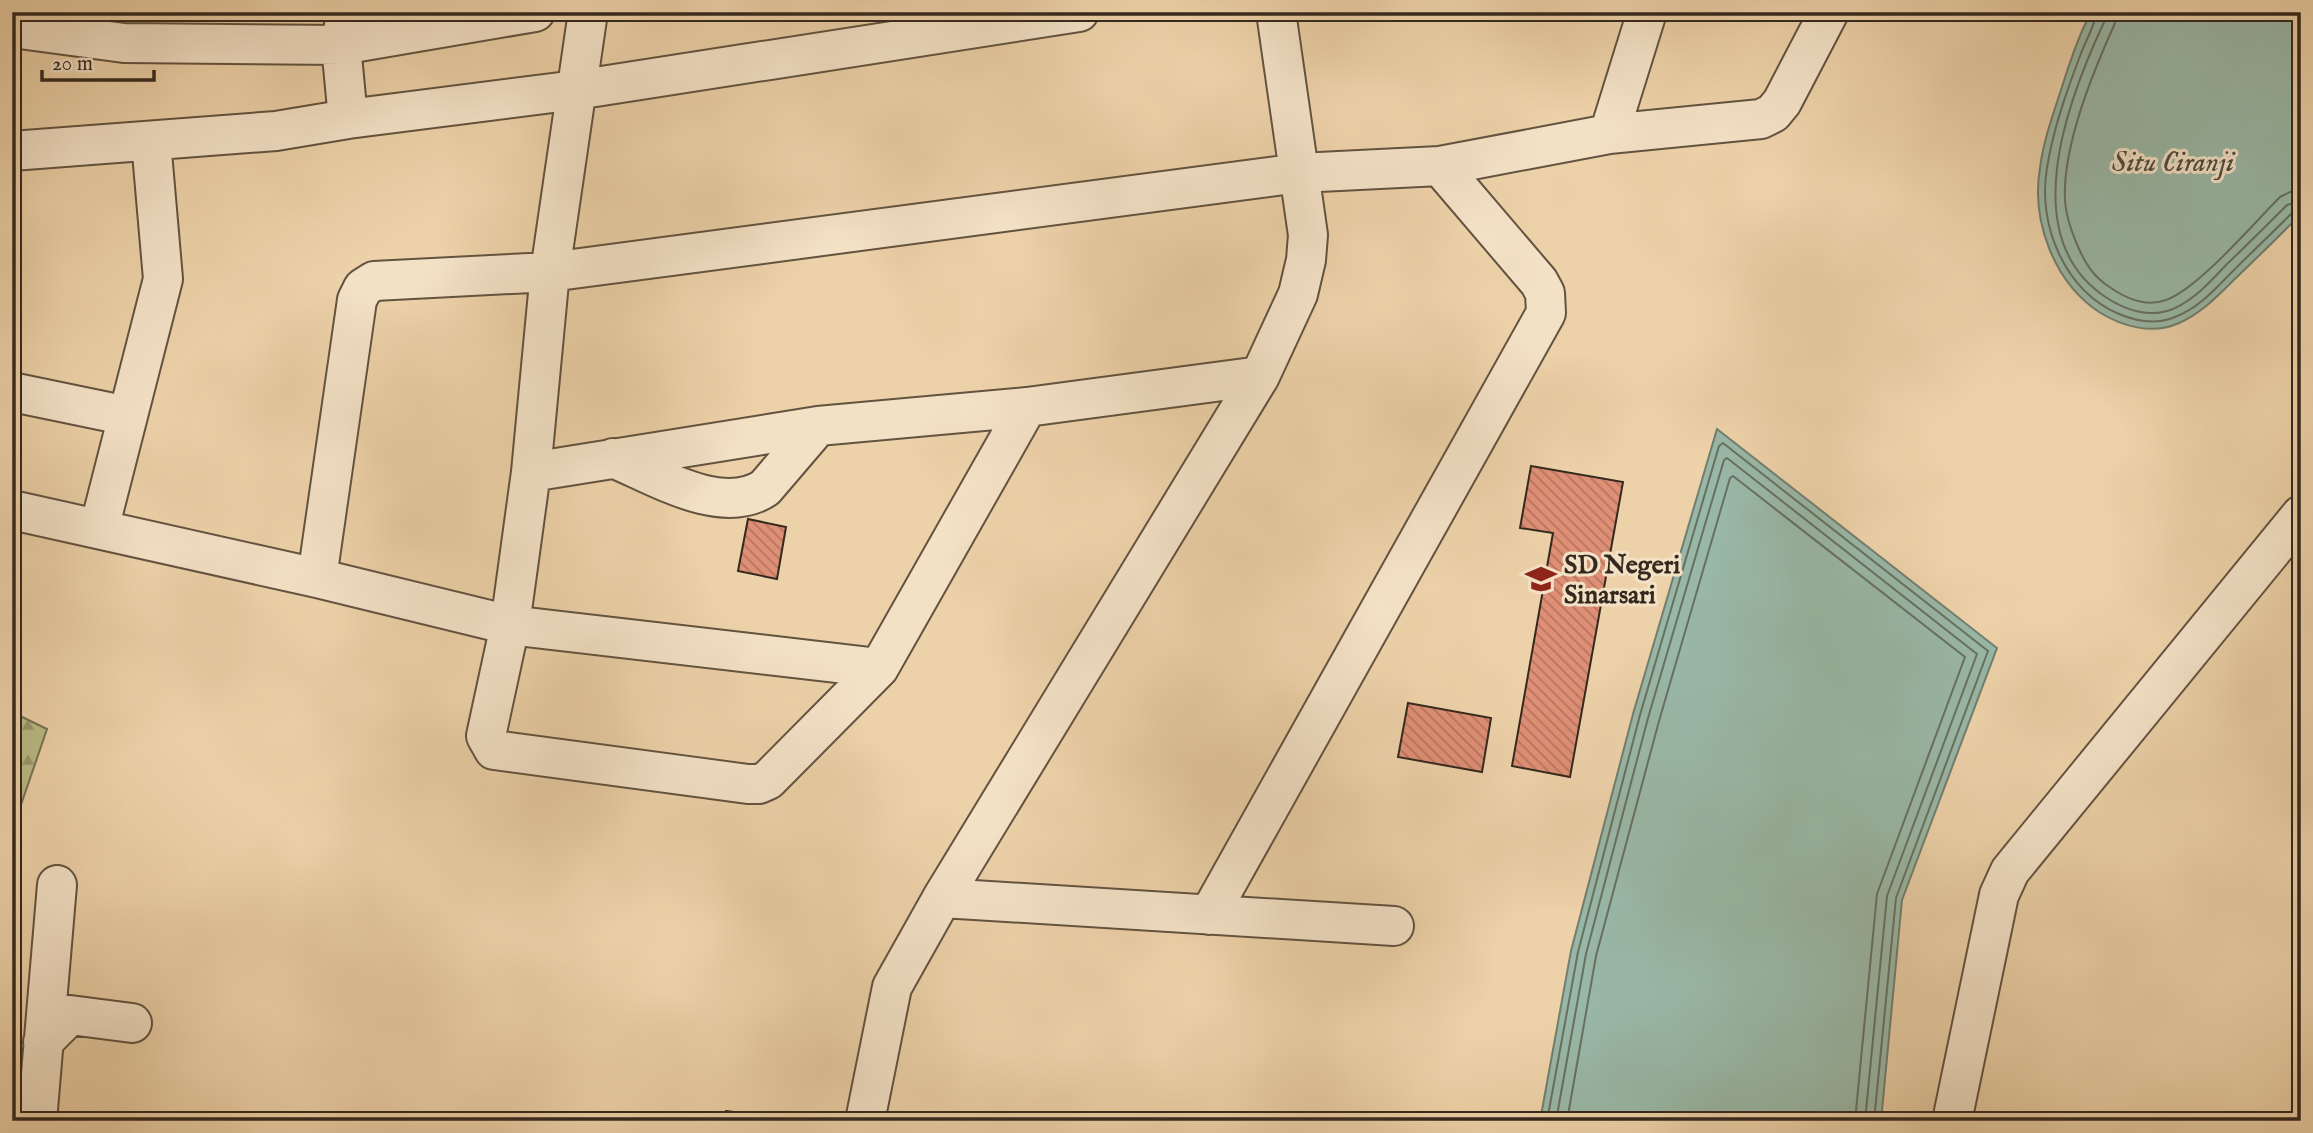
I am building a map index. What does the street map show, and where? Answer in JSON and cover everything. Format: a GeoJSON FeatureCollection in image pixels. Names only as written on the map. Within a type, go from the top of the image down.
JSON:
{"type":"FeatureCollection","features":[{"type":"Feature","properties":{"kind":"street"},"geometry":{"type":"LineString","coordinates":[[12,28],[344,29],[535,12]]}},
{"type":"Feature","properties":{"kind":"street"},"geometry":{"type":"LineString","coordinates":[[588,12],[550,272],[531,472],[510,625],[486,736],[494,750],[748,784],[759,784],[768,780],[879,668],[1027,407]]}},
{"type":"Feature","properties":{"kind":"street"},"geometry":{"type":"LineString","coordinates":[[12,150],[276,131],[348,119],[576,90],[1079,12]]}},
{"type":"Feature","properties":{"kind":"street"},"geometry":{"type":"LineString","coordinates":[[865,1121],[892,987],[943,898],[1260,376],[1298,294],[1306,260],[1308,234],[1276,12]]}},
{"type":"Feature","properties":{"kind":"street"},"geometry":{"type":"LineString","coordinates":[[1609,134],[1647,12]]}},
{"type":"Feature","properties":{"kind":"street"},"geometry":{"type":"LineString","coordinates":[[317,578],[357,300],[363,288],[374,281],[550,272],[1299,173],[1440,166],[1609,134],[1761,119],[1773,113],[1782,103],[1829,12]]}},
{"type":"Feature","properties":{"kind":"street"},"geometry":{"type":"LineString","coordinates":[[344,29],[348,119]]}},
{"type":"Feature","properties":{"kind":"street"},"geometry":{"type":"LineString","coordinates":[[99,529],[163,279],[151,141]]}},
{"type":"Feature","properties":{"kind":"street"},"geometry":{"type":"LineString","coordinates":[[1209,915],[1546,313],[1545,293],[1531,272],[1440,166]]}},
{"type":"Feature","properties":{"kind":"street"},"geometry":{"type":"LineString","coordinates":[[531,472],[818,426],[1027,407],[1260,376]]}},
{"type":"Feature","properties":{"kind":"street"},"geometry":{"type":"LineString","coordinates":[[12,392],[128,416]]}},
{"type":"Feature","properties":{"kind":"street"},"geometry":{"type":"LineString","coordinates":[[613,458],[697,493],[743,497],[756,494],[765,488],[818,426]]}},
{"type":"Feature","properties":{"kind":"street"},"geometry":{"type":"LineString","coordinates":[[12,510],[317,578],[510,625],[879,668]]}},
{"type":"Feature","properties":{"kind":"street"},"geometry":{"type":"LineString","coordinates":[[1952,1121],[1999,895],[2010,872],[2301,514]]}},
{"type":"Feature","properties":{"kind":"street"},"geometry":{"type":"LineString","coordinates":[[37,1121],[57,885]]}},
{"type":"Feature","properties":{"kind":"street"},"geometry":{"type":"LineString","coordinates":[[943,898],[1394,926]]}},
{"type":"Feature","properties":{"kind":"street"},"geometry":{"type":"LineString","coordinates":[[43,1042],[70,1015],[132,1023]]}},
{"type":"Feature","properties":{"kind":"green space"},"geometry":{"type":"Polygon","coordinates":[[[12,712],[47,729],[12,831],[12,712]]]}},
{"type":"Feature","properties":{"kind":"water","name":"Situ Ciranji"},"geometry":{"type":"Polygon","coordinates":[[[2091,12],[2301,12],[2301,214],[2212,301],[2188,318],[2169,327],[2138,328],[2099,312],[2083,299],[2058,267],[2043,229],[2038,188],[2043,150],[2069,64],[2091,12]]]}},
{"type":"Feature","properties":{"kind":"water"},"geometry":{"type":"Polygon","coordinates":[[[1717,429],[1997,648],[1902,900],[1881,1121],[1540,1121],[1571,951],[1633,714],[1717,429]]]}},
{"type":"Feature","properties":{"kind":"building"},"geometry":{"type":"Polygon","coordinates":[[[1531,466],[1623,482],[1570,777],[1512,766],[1553,533],[1520,528],[1531,466]]]}},
{"type":"Feature","properties":{"kind":"building"},"geometry":{"type":"Polygon","coordinates":[[[748,519],[786,527],[777,579],[738,571],[748,519]]]}},
{"type":"Feature","properties":{"kind":"building"},"geometry":{"type":"Polygon","coordinates":[[[1408,703],[1491,718],[1482,772],[1398,757],[1408,703]]]}},
{"type":"Feature","properties":{"kind":"building"},"geometry":{"type":"Polygon","coordinates":[[[726,1111],[766,1116],[766,1121],[725,1121],[726,1111]]]}},
{"type":"Feature","properties":{"kind":"place","name":"SD Negeri Sinarsari"},"geometry":{"type":"Point","coordinates":[1541,579]}}]}
